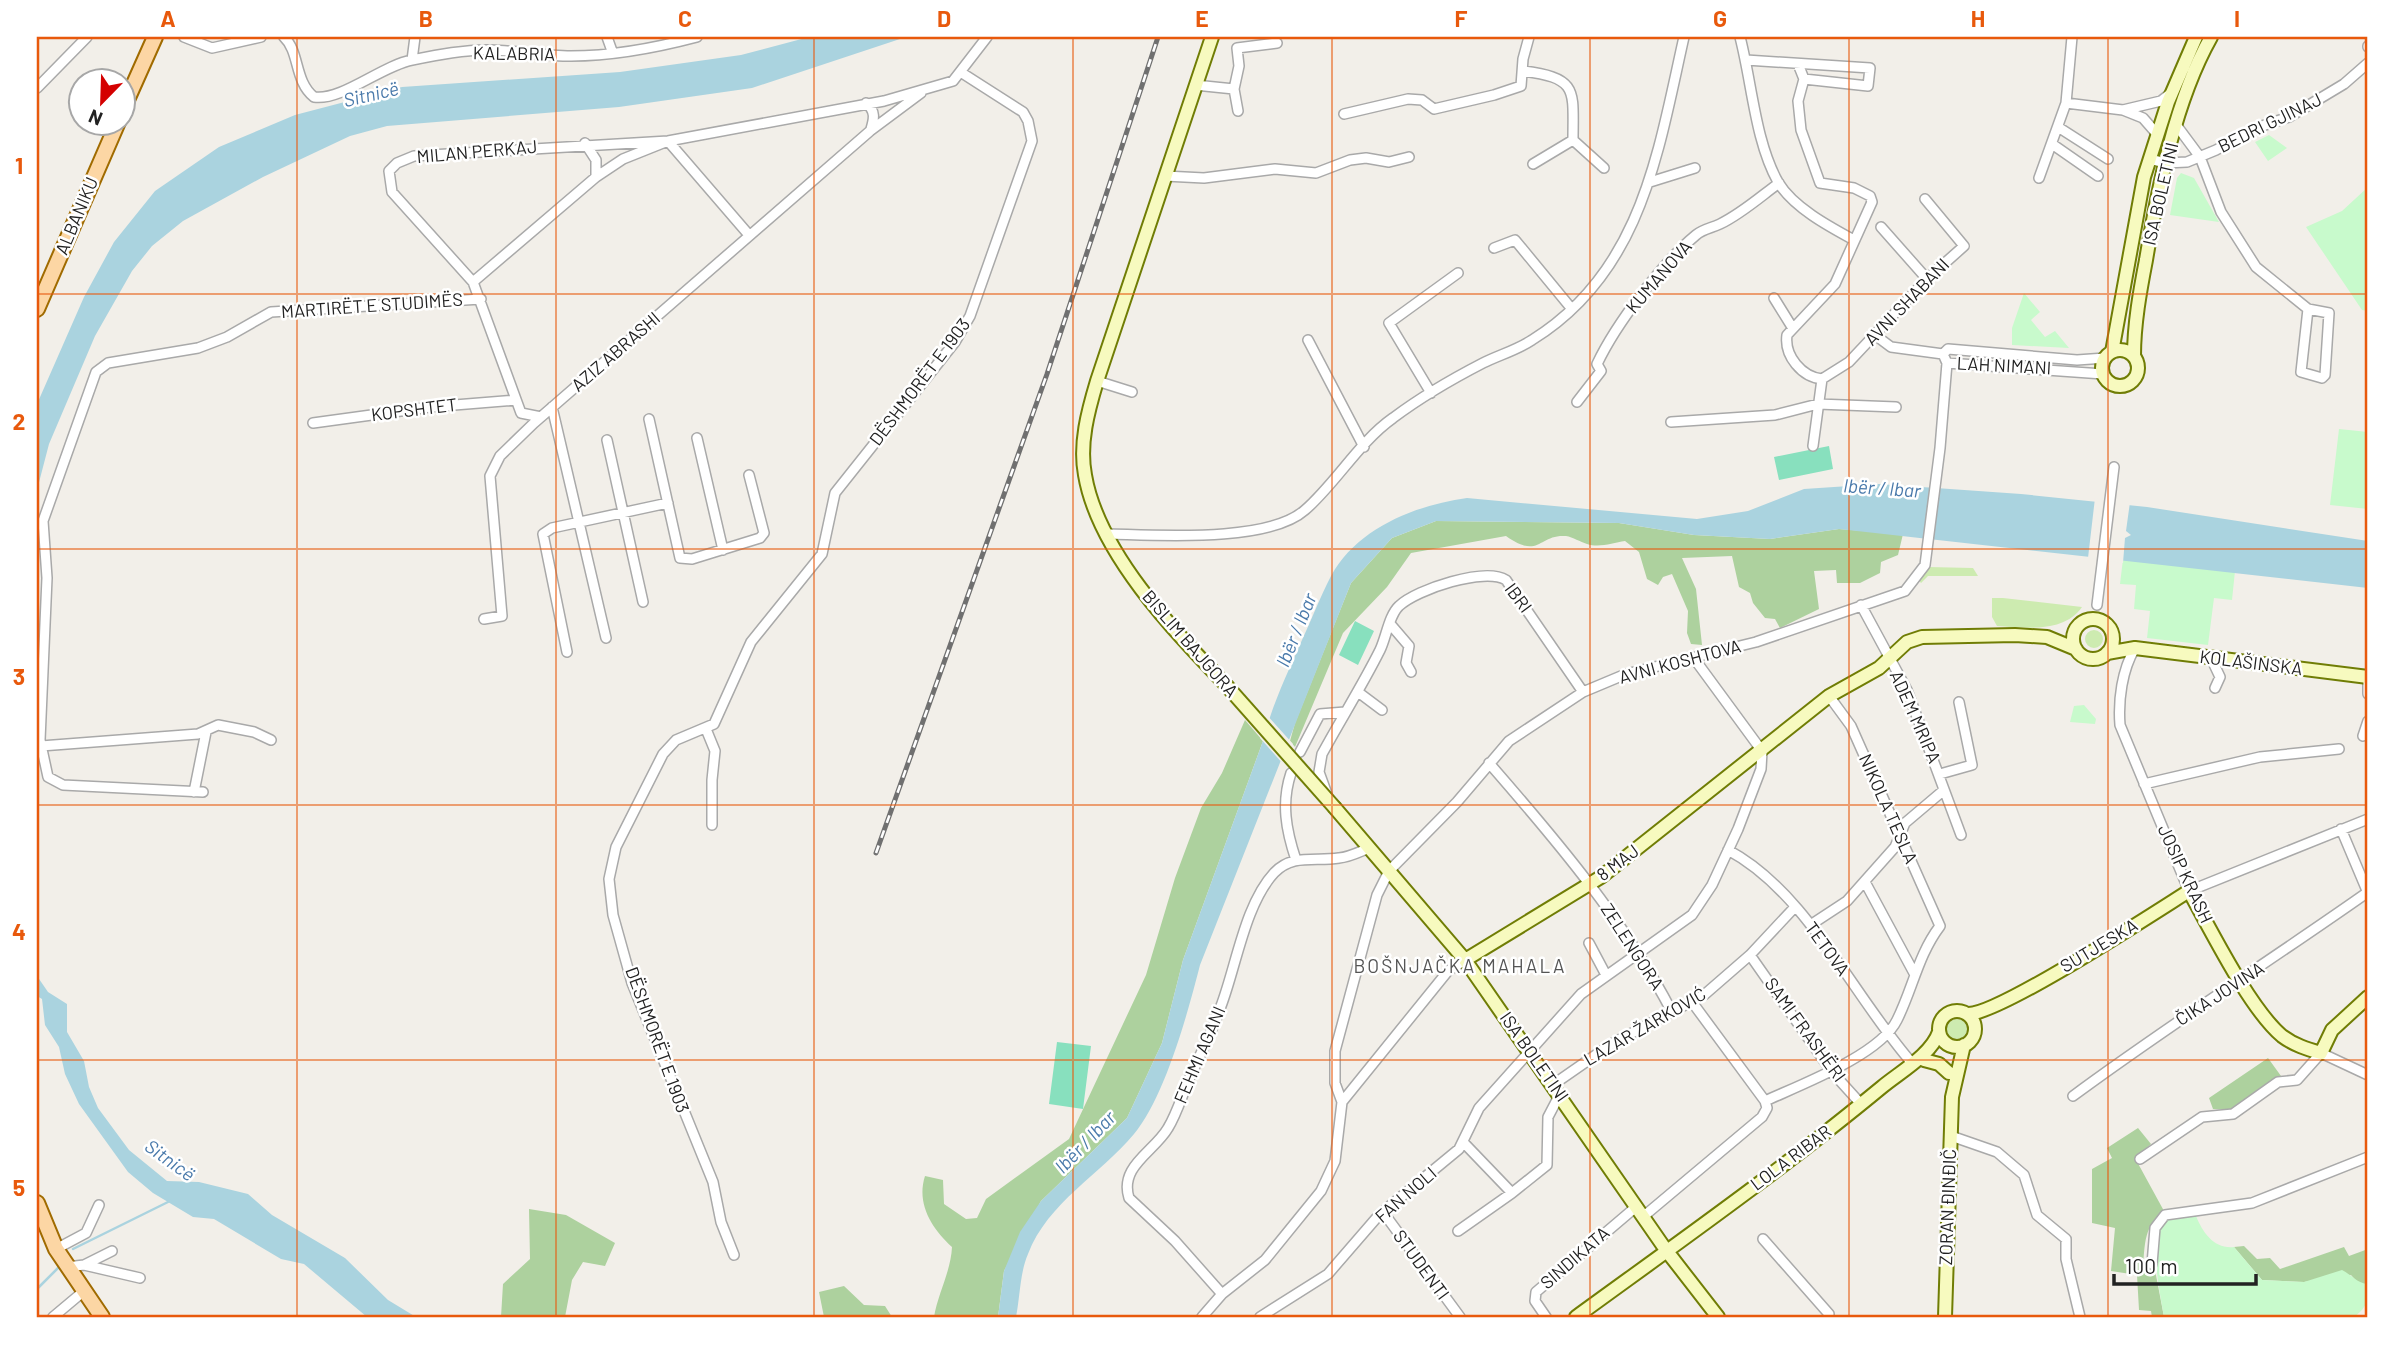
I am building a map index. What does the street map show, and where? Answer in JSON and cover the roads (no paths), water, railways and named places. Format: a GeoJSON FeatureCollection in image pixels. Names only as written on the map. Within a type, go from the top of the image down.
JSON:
{"type":"FeatureCollection","features":[{"type":"Feature","properties":{"kind":"main road"},"geometry":{"type":"LineString","coordinates":[[136,80],[155,37]]}},
{"type":"Feature","properties":{"kind":"main road","name":"BISLIM BAJGORA"},"geometry":{"type":"LineString","coordinates":[[1212,37],[1097,381],[1085,428],[1085,474],[1108,534],[1156,609],[1335,808]]}},
{"type":"Feature","properties":{"kind":"main road","name":"ISA BOLETINI"},"geometry":{"type":"LineString","coordinates":[[2105,357],[2149,159],[2170,97],[2196,37]]}},
{"type":"Feature","properties":{"kind":"main road","name":"ISA BOLETINI"},"geometry":{"type":"LineString","coordinates":[[2134,356],[2142,283],[2166,163],[2183,107],[2211,37]]}},
{"type":"Feature","properties":{"kind":"main road","name":"ALBANIKU"},"geometry":{"type":"LineString","coordinates":[[37,309],[112,136]]}},
{"type":"Feature","properties":{"kind":"main road"},"geometry":{"type":"LineString","coordinates":[[2124,350],[2134,356],[2138,372],[2128,385],[2112,384],[2103,374],[2105,357],[2124,350]]}},
{"type":"Feature","properties":{"kind":"main road"},"geometry":{"type":"LineString","coordinates":[[2091,619],[2100,620],[2113,634],[2113,644],[2107,653],[2092,659],[2076,649],[2073,635],[2080,624],[2091,619]]}},
{"type":"Feature","properties":{"kind":"main road","name":"8 MAJ"},"geometry":{"type":"LineString","coordinates":[[2047,637],[2080,624]]}},
{"type":"Feature","properties":{"kind":"main road","name":"KOLAŠINSKA"},"geometry":{"type":"LineString","coordinates":[[2113,634],[2135,648]]}},
{"type":"Feature","properties":{"kind":"main road","name":"8 MAJ"},"geometry":{"type":"LineString","coordinates":[[1465,960],[1590,884],[1829,696],[1889,660],[1898,648],[1922,637],[2015,635],[2047,637],[2076,649]]}},
{"type":"Feature","properties":{"kind":"main road","name":"KOLAŠINSKA"},"geometry":{"type":"LineString","coordinates":[[2107,653],[2135,648],[2368,677]]}},
{"type":"Feature","properties":{"kind":"main road","name":"ISA BOLETINI"},"geometry":{"type":"LineString","coordinates":[[1335,808],[1465,960],[1557,1089],[1666,1250],[1718,1317]]}},
{"type":"Feature","properties":{"kind":"main road","name":"JOSIP KRASH"},"geometry":{"type":"LineString","coordinates":[[2189,891],[2241,981],[2283,1036],[2321,1053]]}},
{"type":"Feature","properties":{"kind":"main road","name":"SUTJESKA"},"geometry":{"type":"LineString","coordinates":[[2009,999],[1974,1034],[1950,1042],[1940,1021],[1948,1013],[1979,1013],[2009,999],[2189,891]]}},
{"type":"Feature","properties":{"kind":"main road"},"geometry":{"type":"LineString","coordinates":[[2321,1053],[2332,1030],[2368,997]]}},
{"type":"Feature","properties":{"kind":"main road"},"geometry":{"type":"LineString","coordinates":[[1968,1014],[1974,1023],[1974,1034]]}},
{"type":"Feature","properties":{"kind":"main road","name":"LOLA RIBAR"},"geometry":{"type":"LineString","coordinates":[[1576,1317],[1918,1061],[1933,1043],[1950,1042]]}},
{"type":"Feature","properties":{"kind":"main road","name":"ZORAN ĐINĐIČ"},"geometry":{"type":"LineString","coordinates":[[1950,1042],[1952,1097]]}},
{"type":"Feature","properties":{"kind":"main road","name":"ZORAN ĐINĐIČ"},"geometry":{"type":"LineString","coordinates":[[1945,1317],[1952,1097],[1950,1042]]}},
{"type":"Feature","properties":{"kind":"main road"},"geometry":{"type":"LineString","coordinates":[[1918,1061],[1939,1063],[1950,1073]]}},
{"type":"Feature","properties":{"kind":"main road"},"geometry":{"type":"LineString","coordinates":[[37,1203],[56,1249],[102,1317]]}},
{"type":"Feature","properties":{"kind":"street"},"geometry":{"type":"LineString","coordinates":[[37,88],[88,37]]}},
{"type":"Feature","properties":{"kind":"street"},"geometry":{"type":"LineString","coordinates":[[184,37],[212,48],[261,37]]}},
{"type":"Feature","properties":{"kind":"street"},"geometry":{"type":"LineString","coordinates":[[412,60],[415,37]]}},
{"type":"Feature","properties":{"kind":"street"},"geometry":{"type":"LineString","coordinates":[[607,37],[612,51]]}},
{"type":"Feature","properties":{"kind":"street","name":"KALABRIA"},"geometry":{"type":"LineString","coordinates":[[289,39],[303,83],[314,97],[321,98],[344,92],[367,77],[412,60],[481,51],[571,56],[659,47],[683,38],[697,37]]}},
{"type":"Feature","properties":{"kind":"street"},"geometry":{"type":"LineString","coordinates":[[962,73],[987,37]]}},
{"type":"Feature","properties":{"kind":"street"},"geometry":{"type":"LineString","coordinates":[[1344,114],[1389,105],[1402,99],[1422,100],[1434,109],[1521,86],[1522,59],[1529,37]]}},
{"type":"Feature","properties":{"kind":"street"},"geometry":{"type":"LineString","coordinates":[[1108,534],[1206,535],[1284,523],[1307,509],[1390,420],[1484,362],[1531,341],[1571,308],[1602,275],[1632,226],[1650,182],[1684,37]]}},
{"type":"Feature","properties":{"kind":"street"},"geometry":{"type":"LineString","coordinates":[[1740,37],[1763,148],[1779,183],[1800,205],[1854,240]]}},
{"type":"Feature","properties":{"kind":"street"},"geometry":{"type":"LineString","coordinates":[[2039,178],[2066,103],[2072,37]]}},
{"type":"Feature","properties":{"kind":"street"},"geometry":{"type":"LineString","coordinates":[[1238,111],[1234,89],[1239,66],[1237,48],[1278,43]]}},
{"type":"Feature","properties":{"kind":"street"},"geometry":{"type":"LineString","coordinates":[[1746,60],[1870,68],[1871,78],[1868,86],[1804,79]]}},
{"type":"Feature","properties":{"kind":"street","name":"BEDRI GJINAJ"},"geometry":{"type":"LineString","coordinates":[[2177,126],[2200,157],[2259,127],[2289,117],[2344,84],[2368,62]]}},
{"type":"Feature","properties":{"kind":"street"},"geometry":{"type":"LineString","coordinates":[[1798,64],[1804,79],[1798,102],[1801,130],[1813,170],[1820,183],[1854,188],[1870,196],[1872,202],[1835,284],[1818,306],[1792,327],[1786,339],[1793,359],[1803,372],[1822,379],[1813,446]]}},
{"type":"Feature","properties":{"kind":"street"},"geometry":{"type":"LineString","coordinates":[[1523,71],[1559,77],[1569,88],[1573,140],[1604,168]]}},
{"type":"Feature","properties":{"kind":"street","name":"AZIZ ABRASHI"},"geometry":{"type":"LineString","coordinates":[[484,619],[502,616],[491,468],[552,407],[870,131],[925,90],[953,81],[962,73]]}},
{"type":"Feature","properties":{"kind":"street","name":"DËSHMORËT E 1903"},"geometry":{"type":"LineString","coordinates":[[734,1255],[721,1222],[713,1182],[632,983],[613,915],[609,879],[616,847],[663,754],[676,740],[706,729],[717,720],[751,642],[822,554],[835,493],[955,342],[970,316],[1032,141],[1028,121],[1023,113],[962,73]]}},
{"type":"Feature","properties":{"kind":"street"},"geometry":{"type":"LineString","coordinates":[[1195,85],[1234,89]]}},
{"type":"Feature","properties":{"kind":"street","name":"MILAN PERKAJ"},"geometry":{"type":"LineString","coordinates":[[516,400],[473,282],[391,192],[389,171],[397,163],[414,156],[585,143],[668,141],[925,90]]}},
{"type":"Feature","properties":{"kind":"street"},"geometry":{"type":"LineString","coordinates":[[2123,110],[2170,97],[2183,107]]}},
{"type":"Feature","properties":{"kind":"street"},"geometry":{"type":"LineString","coordinates":[[866,103],[872,108],[874,118],[870,131]]}},
{"type":"Feature","properties":{"kind":"street"},"geometry":{"type":"LineString","coordinates":[[2066,103],[2123,110],[2143,118],[2157,134]]}},
{"type":"Feature","properties":{"kind":"street"},"geometry":{"type":"LineString","coordinates":[[2058,127],[2108,159]]}},
{"type":"Feature","properties":{"kind":"street"},"geometry":{"type":"LineString","coordinates":[[1533,164],[1573,140]]}},
{"type":"Feature","properties":{"kind":"street"},"geometry":{"type":"LineString","coordinates":[[668,141],[749,234]]}},
{"type":"Feature","properties":{"kind":"street","name":"MILAN PERKAJ"},"geometry":{"type":"LineString","coordinates":[[473,282],[596,177],[623,159],[668,141]]}},
{"type":"Feature","properties":{"kind":"street"},"geometry":{"type":"LineString","coordinates":[[585,143],[596,160],[596,177]]}},
{"type":"Feature","properties":{"kind":"street"},"geometry":{"type":"LineString","coordinates":[[2053,144],[2098,176]]}},
{"type":"Feature","properties":{"kind":"street"},"geometry":{"type":"LineString","coordinates":[[1165,176],[1204,178],[1275,169],[1316,173],[1350,160],[1366,158],[1389,162],[1409,157]]}},
{"type":"Feature","properties":{"kind":"street"},"geometry":{"type":"LineString","coordinates":[[2149,159],[2166,163],[2187,162],[2200,157],[2221,212],[2256,267],[2308,309],[2329,313],[2325,375],[2322,378],[2301,372],[2308,309]]}},
{"type":"Feature","properties":{"kind":"street"},"geometry":{"type":"LineString","coordinates":[[1650,182],[1695,167]]}},
{"type":"Feature","properties":{"kind":"street","name":"KUMANOVA"},"geometry":{"type":"LineString","coordinates":[[1577,402],[1601,371],[1597,364],[1604,349],[1637,299],[1686,244],[1698,232],[1721,224],[1779,183]]}},
{"type":"Feature","properties":{"kind":"street","name":"AVNI SHABANI"},"geometry":{"type":"LineString","coordinates":[[1822,379],[1837,373],[1927,279],[1964,246],[1924,199]]}},
{"type":"Feature","properties":{"kind":"street"},"geometry":{"type":"LineString","coordinates":[[1881,227],[1927,279]]}},
{"type":"Feature","properties":{"kind":"street"},"geometry":{"type":"LineString","coordinates":[[1494,248],[1515,240],[1571,308]]}},
{"type":"Feature","properties":{"kind":"street"},"geometry":{"type":"LineString","coordinates":[[1431,393],[1389,323],[1458,274]]}},
{"type":"Feature","properties":{"kind":"street"},"geometry":{"type":"LineString","coordinates":[[1774,298],[1792,327]]}},
{"type":"Feature","properties":{"kind":"street","name":"MARTIRËT E STUDIMËS"},"geometry":{"type":"LineString","coordinates":[[206,732],[198,792],[53,782],[48,778],[41,746],[40,694],[44,681],[47,578],[43,521],[92,379],[101,366],[198,348],[227,337],[271,312],[481,299]]}},
{"type":"Feature","properties":{"kind":"street"},"geometry":{"type":"LineString","coordinates":[[1875,335],[1891,347],[1945,359]]}},
{"type":"Feature","properties":{"kind":"street"},"geometry":{"type":"LineString","coordinates":[[1308,340],[1364,447]]}},
{"type":"Feature","properties":{"kind":"street","name":"LAH NIMANI"},"geometry":{"type":"LineString","coordinates":[[2103,374],[1945,359],[1948,349],[2105,357]]}},
{"type":"Feature","properties":{"kind":"street","name":"AVNI KOSHTOVA"},"geometry":{"type":"LineString","coordinates":[[1389,871],[1457,802],[1509,741],[1583,692],[1626,674],[1756,642],[1905,592],[1925,565],[1938,468],[1945,359]]}},
{"type":"Feature","properties":{"kind":"street"},"geometry":{"type":"LineString","coordinates":[[1097,381],[1132,392]]}},
{"type":"Feature","properties":{"kind":"street"},"geometry":{"type":"LineString","coordinates":[[516,400],[521,413],[541,417]]}},
{"type":"Feature","properties":{"kind":"street","name":"KOPSHTET"},"geometry":{"type":"LineString","coordinates":[[313,423],[430,407],[516,400]]}},
{"type":"Feature","properties":{"kind":"street"},"geometry":{"type":"LineString","coordinates":[[1671,422],[1775,415],[1818,404],[1896,407]]}},
{"type":"Feature","properties":{"kind":"street"},"geometry":{"type":"LineString","coordinates":[[552,407],[606,638]]}},
{"type":"Feature","properties":{"kind":"street"},"geometry":{"type":"LineString","coordinates":[[649,419],[680,558],[692,559],[723,550],[755,540],[764,533],[749,475]]}},
{"type":"Feature","properties":{"kind":"street"},"geometry":{"type":"LineString","coordinates":[[697,438],[723,550]]}},
{"type":"Feature","properties":{"kind":"street"},"geometry":{"type":"LineString","coordinates":[[607,440],[643,602]]}},
{"type":"Feature","properties":{"kind":"street"},"geometry":{"type":"LineString","coordinates":[[2097,605],[2114,467]]}},
{"type":"Feature","properties":{"kind":"street"},"geometry":{"type":"LineString","coordinates":[[567,652],[542,538],[552,528],[668,503]]}},
{"type":"Feature","properties":{"kind":"street","name":"IBRI"},"geometry":{"type":"LineString","coordinates":[[1335,808],[1322,781],[1319,765],[1399,606],[1430,589],[1471,578],[1500,576],[1511,584],[1583,692]]}},
{"type":"Feature","properties":{"kind":"street","name":"ADEM MRIPA"},"geometry":{"type":"LineString","coordinates":[[1861,605],[1907,690],[1961,835]]}},
{"type":"Feature","properties":{"kind":"street"},"geometry":{"type":"LineString","coordinates":[[1391,625],[1409,646],[1406,663],[1411,672]]}},
{"type":"Feature","properties":{"kind":"street","name":"JOSIP KRASH"},"geometry":{"type":"LineString","coordinates":[[2135,648],[2127,667],[2119,714],[2123,734],[2189,891]]}},
{"type":"Feature","properties":{"kind":"street"},"geometry":{"type":"LineString","coordinates":[[1693,657],[1762,751]]}},
{"type":"Feature","properties":{"kind":"street"},"geometry":{"type":"LineString","coordinates":[[2211,658],[2220,677],[2215,688]]}},
{"type":"Feature","properties":{"kind":"street"},"geometry":{"type":"LineString","coordinates":[[2368,677],[2368,694]]}},
{"type":"Feature","properties":{"kind":"street"},"geometry":{"type":"LineString","coordinates":[[1358,692],[1382,710]]}},
{"type":"Feature","properties":{"kind":"street","name":"NIKOLA TESLA"},"geometry":{"type":"LineString","coordinates":[[1829,696],[1851,726],[1940,926],[1926,945],[1914,974]]}},
{"type":"Feature","properties":{"kind":"street","name":"ADEM MRIPA"},"geometry":{"type":"LineString","coordinates":[[1940,774],[1972,765],[1959,702]]}},
{"type":"Feature","properties":{"kind":"street"},"geometry":{"type":"LineString","coordinates":[[1300,752],[1320,714],[1345,712]]}},
{"type":"Feature","properties":{"kind":"street"},"geometry":{"type":"LineString","coordinates":[[2363,736],[2368,721]]}},
{"type":"Feature","properties":{"kind":"street"},"geometry":{"type":"LineString","coordinates":[[41,746],[118,742],[206,732],[218,725],[233,726],[271,740]]}},
{"type":"Feature","properties":{"kind":"street"},"geometry":{"type":"LineString","coordinates":[[706,729],[715,751],[712,825]]}},
{"type":"Feature","properties":{"kind":"street"},"geometry":{"type":"LineString","coordinates":[[2144,785],[2165,777],[2274,754],[2339,749]]}},
{"type":"Feature","properties":{"kind":"street","name":"FAN NOLI"},"geometry":{"type":"LineString","coordinates":[[1260,1317],[1328,1275],[1383,1212],[1463,1142],[1479,1108],[1532,1053],[1560,1014],[1606,975],[1692,915],[1712,885],[1728,850],[1757,782],[1762,751]]}},
{"type":"Feature","properties":{"kind":"street","name":"ZELENGORA"},"geometry":{"type":"LineString","coordinates":[[1489,763],[1590,884],[1638,953],[1672,1012]]}},
{"type":"Feature","properties":{"kind":"street"},"geometry":{"type":"LineString","coordinates":[[1291,773],[1285,793],[1286,832],[1296,860],[1338,859],[1369,848]]}},
{"type":"Feature","properties":{"kind":"street"},"geometry":{"type":"LineString","coordinates":[[1812,924],[1840,907],[1865,882],[1895,847],[1905,823],[1944,790]]}},
{"type":"Feature","properties":{"kind":"street"},"geometry":{"type":"LineString","coordinates":[[2189,891],[2368,819]]}},
{"type":"Feature","properties":{"kind":"street"},"geometry":{"type":"LineString","coordinates":[[2341,829],[2368,892]]}},
{"type":"Feature","properties":{"kind":"street","name":"TETOVA"},"geometry":{"type":"LineString","coordinates":[[1728,850],[1747,860],[1763,874],[1812,924],[1887,1034],[1918,1061]]}},
{"type":"Feature","properties":{"kind":"street","name":"FEHMI AGANI"},"geometry":{"type":"LineString","coordinates":[[1222,1294],[1175,1241],[1137,1209],[1129,1198],[1128,1182],[1135,1164],[1157,1143],[1173,1118],[1222,1006],[1260,894],[1273,874],[1296,860]]}},
{"type":"Feature","properties":{"kind":"street"},"geometry":{"type":"LineString","coordinates":[[1202,1317],[1222,1294],[1265,1260],[1326,1182],[1335,1161],[1342,1102],[1335,1083],[1335,1051],[1377,895],[1389,871]]}},
{"type":"Feature","properties":{"kind":"street"},"geometry":{"type":"LineString","coordinates":[[1765,1101],[1832,1072],[1887,1034],[1898,1019],[1914,974],[1886,928],[1865,882]]}},
{"type":"Feature","properties":{"kind":"street","name":"ČIKA JOVINA"},"geometry":{"type":"LineString","coordinates":[[2073,1096],[2151,1038],[2241,981],[2368,892]]}},
{"type":"Feature","properties":{"kind":"street","name":"LAZAR ŽARKOVIĆ"},"geometry":{"type":"LineString","coordinates":[[1557,1089],[1613,1043],[1692,1002],[1750,955],[1794,908]]}},
{"type":"Feature","properties":{"kind":"street"},"geometry":{"type":"LineString","coordinates":[[1590,943],[1606,975]]}},
{"type":"Feature","properties":{"kind":"street","name":"SAMI FRASHËRI"},"geometry":{"type":"LineString","coordinates":[[1750,955],[1832,1072],[1861,1104]]}},
{"type":"Feature","properties":{"kind":"street"},"geometry":{"type":"LineString","coordinates":[[1342,1102],[1448,971],[1465,960]]}},
{"type":"Feature","properties":{"kind":"street"},"geometry":{"type":"LineString","coordinates":[[1640,1211],[1762,1117],[1767,1108],[1765,1101],[1692,1002]]}},
{"type":"Feature","properties":{"kind":"street"},"geometry":{"type":"LineString","coordinates":[[2140,1159],[2202,1117],[2233,1114],[2278,1082],[2297,1080],[2321,1053]]}},
{"type":"Feature","properties":{"kind":"street","name":"JOSIP KRASH"},"geometry":{"type":"LineString","coordinates":[[2321,1053],[2368,1074]]}},
{"type":"Feature","properties":{"kind":"street"},"geometry":{"type":"LineString","coordinates":[[1458,1231],[1546,1165],[1548,1117],[1557,1089]]}},
{"type":"Feature","properties":{"kind":"street"},"geometry":{"type":"LineString","coordinates":[[1951,1136],[1997,1152],[2024,1175],[2037,1215],[2066,1239],[2066,1259],[2080,1317]]}},
{"type":"Feature","properties":{"kind":"street"},"geometry":{"type":"LineString","coordinates":[[1463,1142],[1512,1193]]}},
{"type":"Feature","properties":{"kind":"street"},"geometry":{"type":"LineString","coordinates":[[2152,1264],[2155,1228],[2165,1215],[2252,1203],[2368,1157]]}},
{"type":"Feature","properties":{"kind":"street"},"geometry":{"type":"LineString","coordinates":[[56,1249],[86,1233],[99,1205]]}},
{"type":"Feature","properties":{"kind":"street","name":"SINDIKATA"},"geometry":{"type":"LineString","coordinates":[[1546,1317],[1535,1301],[1536,1292],[1640,1211]]}},
{"type":"Feature","properties":{"kind":"street","name":"STUDENTI"},"geometry":{"type":"LineString","coordinates":[[1383,1212],[1460,1317]]}},
{"type":"Feature","properties":{"kind":"street"},"geometry":{"type":"LineString","coordinates":[[1763,1238],[1829,1314]]}},
{"type":"Feature","properties":{"kind":"street"},"geometry":{"type":"LineString","coordinates":[[84,1265],[112,1251]]}},
{"type":"Feature","properties":{"kind":"street"},"geometry":{"type":"LineString","coordinates":[[67,1267],[84,1265],[140,1278]]}},
{"type":"Feature","properties":{"kind":"street"},"geometry":{"type":"LineString","coordinates":[[53,1317],[84,1292]]}},
{"type":"Feature","properties":{"kind":"water"},"geometry":{"type":"Polygon","coordinates":[[[809,37],[906,37],[752,88],[619,107],[387,126],[350,136],[263,177],[183,221],[152,246],[132,271],[95,336],[49,444],[37,490],[37,404],[84,297],[114,242],[155,191],[219,147],[295,115],[402,87],[620,72],[741,55],[809,37]]]}},
{"type":"Feature","properties":{"kind":"water","name":"Ibër / Ibar"},"geometry":{"type":"Polygon","coordinates":[[[1879,484],[2021,494],[2147,507],[2368,541],[2368,588],[1839,529],[1770,539],[1694,535],[1619,523],[1436,521],[1392,538],[1351,583],[1200,965],[1174,1053],[1156,1099],[1121,1149],[1048,1219],[1025,1261],[1016,1317],[998,1317],[1004,1271],[1020,1232],[1041,1201],[1127,1118],[1162,1043],[1183,960],[1275,702],[1331,576],[1342,559],[1356,545],[1372,532],[1408,513],[1467,498],[1697,519],[1748,511],[1804,489],[1879,484]]]}},
{"type":"Feature","properties":{"kind":"water"},"geometry":{"type":"Polygon","coordinates":[[[37,976],[48,992],[67,1004],[67,1032],[84,1061],[89,1087],[98,1108],[129,1150],[167,1181],[199,1182],[248,1194],[272,1215],[345,1258],[388,1300],[416,1317],[367,1317],[304,1264],[281,1259],[214,1219],[193,1217],[153,1193],[128,1172],[79,1104],[65,1074],[59,1047],[45,1025],[42,999],[37,996],[37,976]]]}},
{"type":"Feature","properties":{"kind":"waterway"},"geometry":{"type":"LineString","coordinates":[[73,1249],[170,1201]]}},
{"type":"Feature","properties":{"kind":"waterway"},"geometry":{"type":"LineString","coordinates":[[37,1289],[61,1265]]}},
{"type":"Feature","properties":{"kind":"railway"},"geometry":{"type":"LineString","coordinates":[[876,853],[1047,374],[1158,37]]}},
{"type":"Feature","properties":{"kind":"district","name":"BOŠNJAČKA MAHALA"},"geometry":{"type":"Point","coordinates":[1460,966]}},
{"type":"Feature","properties":{"kind":"water label","name":"Sitnicë"},"geometry":{"type":"Point","coordinates":[371,94]}},
{"type":"Feature","properties":{"kind":"water label","name":"Sitnicë"},"geometry":{"type":"Point","coordinates":[170,1160]}}]}
